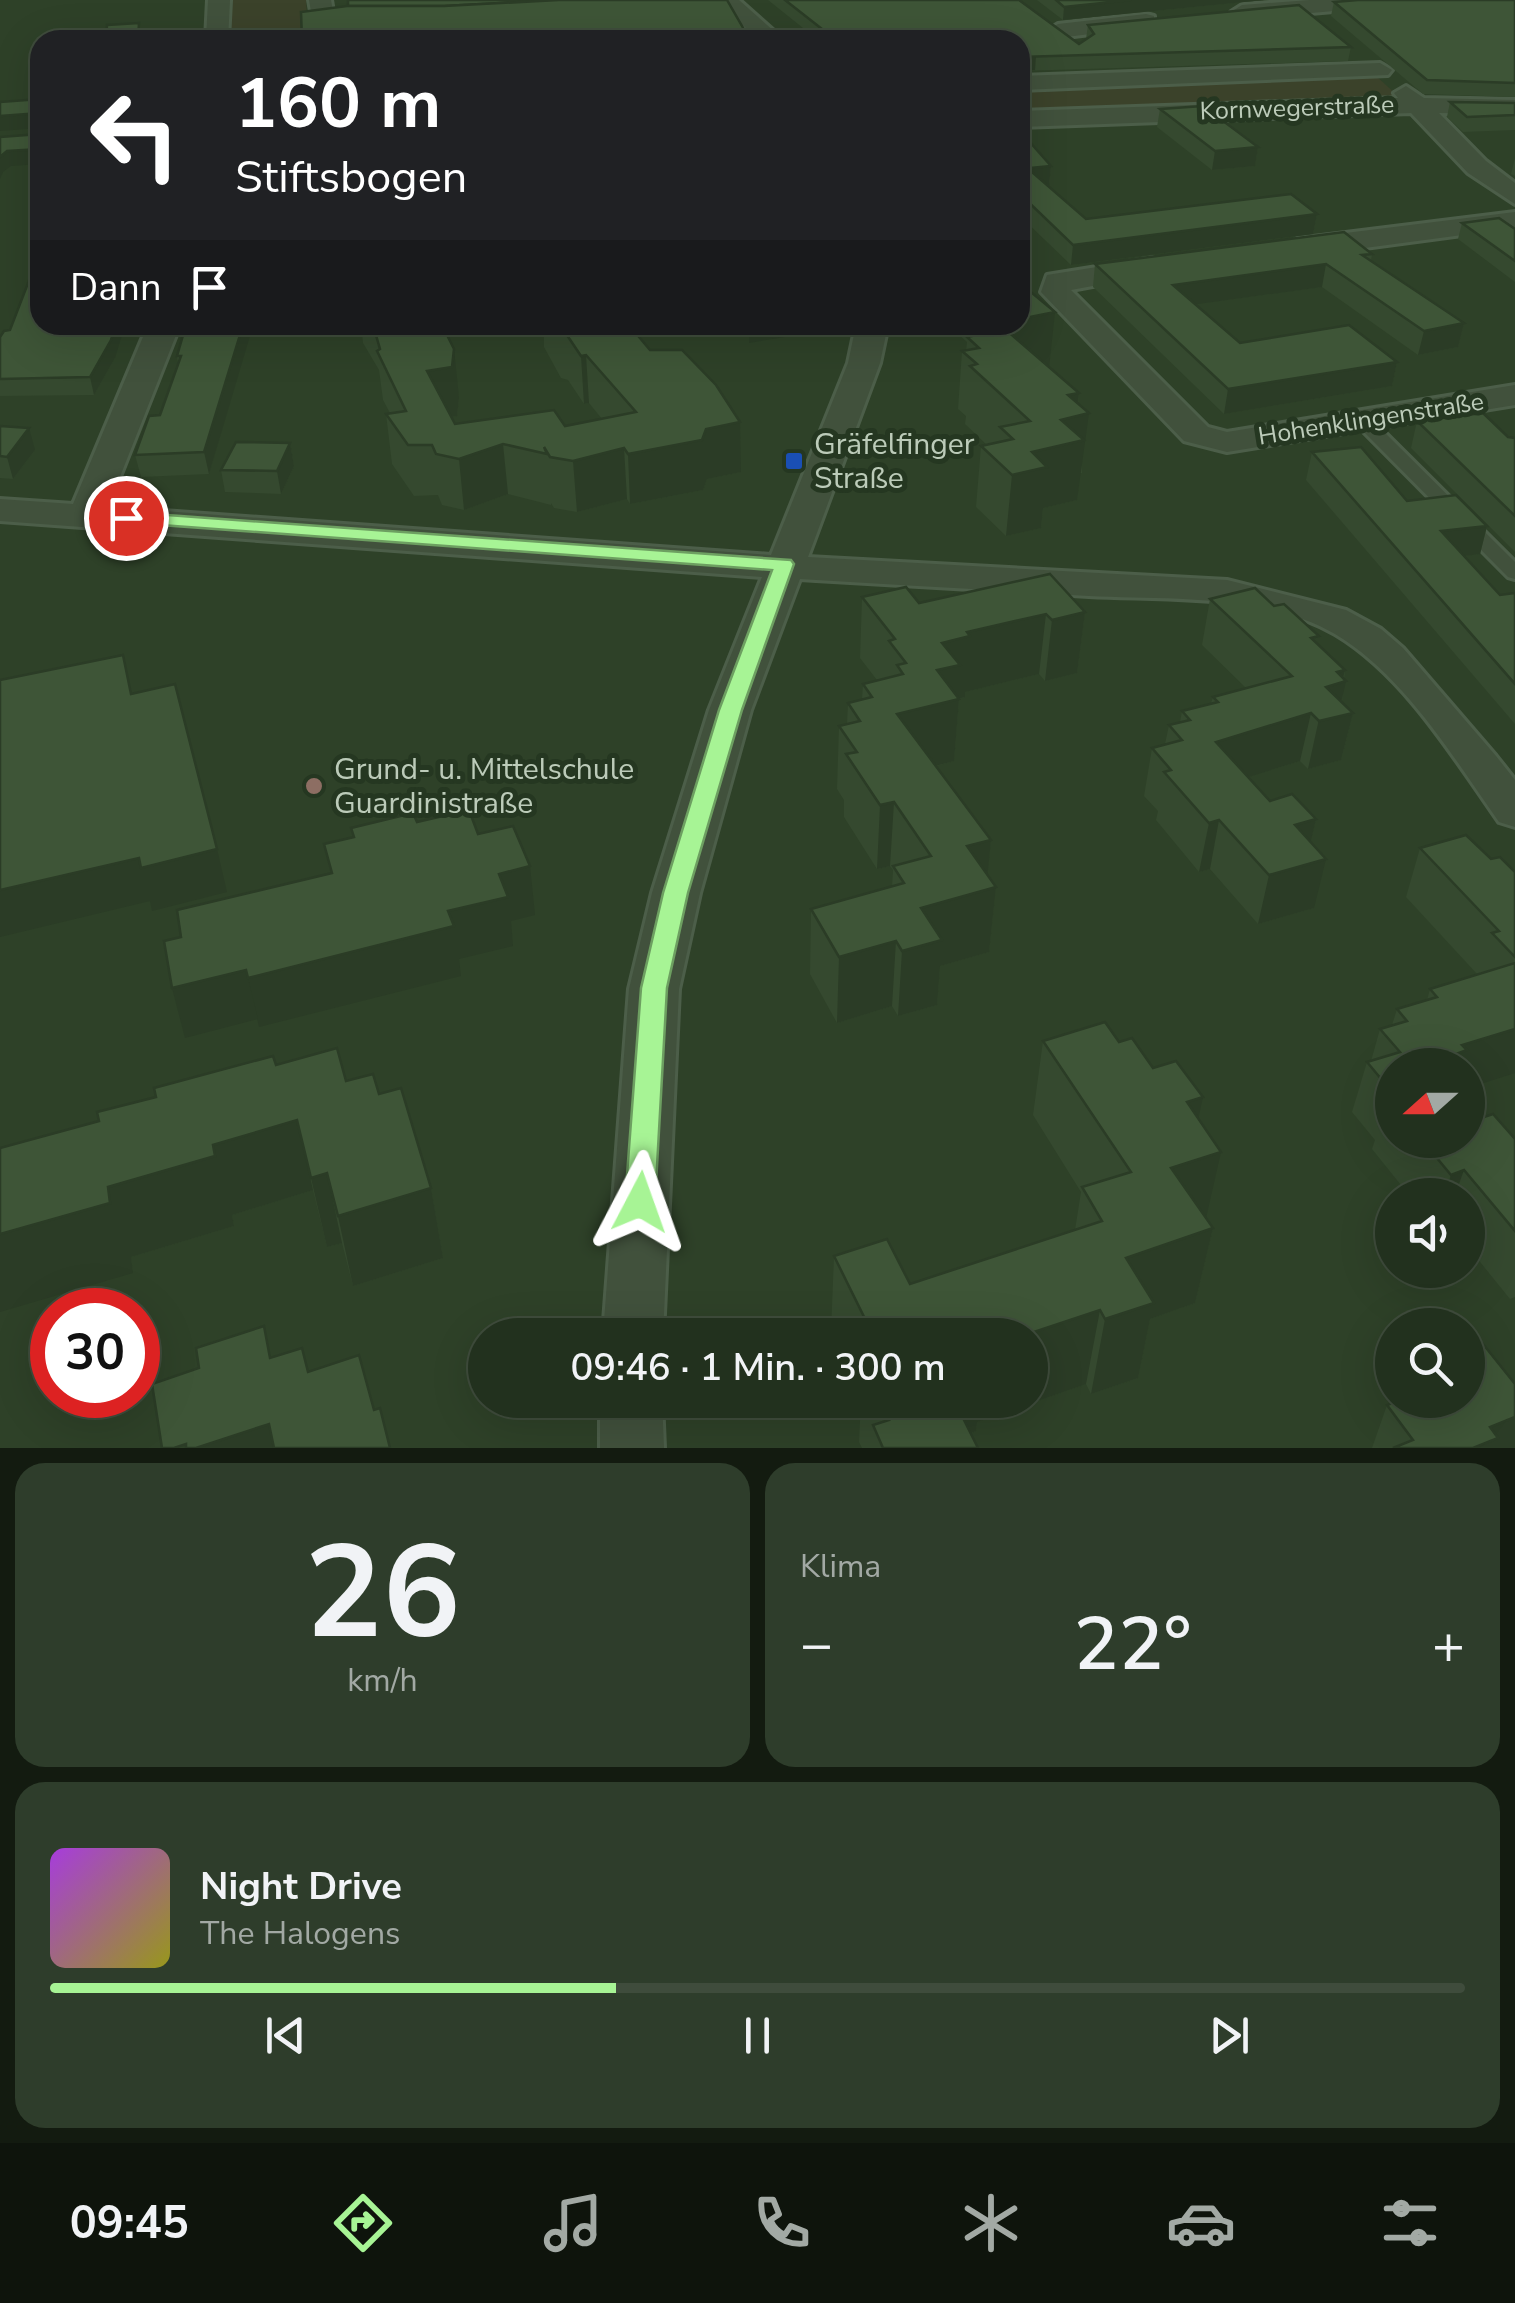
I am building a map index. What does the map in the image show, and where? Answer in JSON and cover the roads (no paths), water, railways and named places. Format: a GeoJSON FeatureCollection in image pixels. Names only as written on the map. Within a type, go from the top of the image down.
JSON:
{"type":"FeatureCollection","features":[{"type":"Feature","properties":{"kind":"street"},"geometry":{"type":"LineString","coordinates":[[218,30],[220,0]]}},
{"type":"Feature","properties":{"kind":"street"},"geometry":{"type":"LineString","coordinates":[[320,0],[327,30]]}},
{"type":"Feature","properties":{"kind":"street"},"geometry":{"type":"LineString","coordinates":[[726,0],[761,30]]}},
{"type":"Feature","properties":{"kind":"street"},"geometry":{"type":"LineString","coordinates":[[1212,15],[1392,0]]}},
{"type":"Feature","properties":{"kind":"street"},"geometry":{"type":"LineString","coordinates":[[1301,7],[1327,28]]}},
{"type":"Feature","properties":{"kind":"street"},"geometry":{"type":"LineString","coordinates":[[709,19],[745,16]]}},
{"type":"Feature","properties":{"kind":"street"},"geometry":{"type":"LineString","coordinates":[[1116,80],[1051,26],[1176,18]]}},
{"type":"Feature","properties":{"kind":"street"},"geometry":{"type":"LineString","coordinates":[[1354,49],[1418,105],[1477,167],[1515,196]]}},
{"type":"Feature","properties":{"kind":"street","name":"Kornwegerstraße"},"geometry":{"type":"LineString","coordinates":[[1030,83],[1380,70]]}},
{"type":"Feature","properties":{"kind":"street","name":"Kornwegerstraße"},"geometry":{"type":"LineString","coordinates":[[1030,119],[1418,105],[1515,107]]}},
{"type":"Feature","properties":{"kind":"street"},"geometry":{"type":"LineString","coordinates":[[1278,250],[1515,220]]}},
{"type":"Feature","properties":{"kind":"street","name":"Hohenklingenstraße"},"geometry":{"type":"LineString","coordinates":[[1179,264],[1058,281],[1056,292],[1196,434],[1227,442],[1515,395]]}},
{"type":"Feature","properties":{"kind":"street"},"geometry":{"type":"LineString","coordinates":[[87,515],[160,335]]}},
{"type":"Feature","properties":{"kind":"street"},"geometry":{"type":"LineString","coordinates":[[634,1318],[654,988],[676,893],[730,710],[864,363],[870,335]]}},
{"type":"Feature","properties":{"kind":"street"},"geometry":{"type":"LineString","coordinates":[[1462,404],[1489,429]]}},
{"type":"Feature","properties":{"kind":"street"},"geometry":{"type":"LineString","coordinates":[[0,510],[1227,592],[1290,604],[1349,626],[1398,666],[1515,811]]}},
{"type":"Feature","properties":{"kind":"street"},"geometry":{"type":"LineString","coordinates":[[631,1418],[632,1448]]}},
{"type":"Feature","properties":{"kind":"lane"},"geometry":{"type":"LineString","coordinates":[[1362,420],[1515,574]]}},
{"type":"Feature","properties":{"kind":"place","name":"Gräfelfinger Straße"},"geometry":{"type":"Point","coordinates":[794,461]}},
{"type":"Feature","properties":{"kind":"place","name":"Grund- u. Mittelschule Guardinistraße"},"geometry":{"type":"Point","coordinates":[314,786]}}]}
